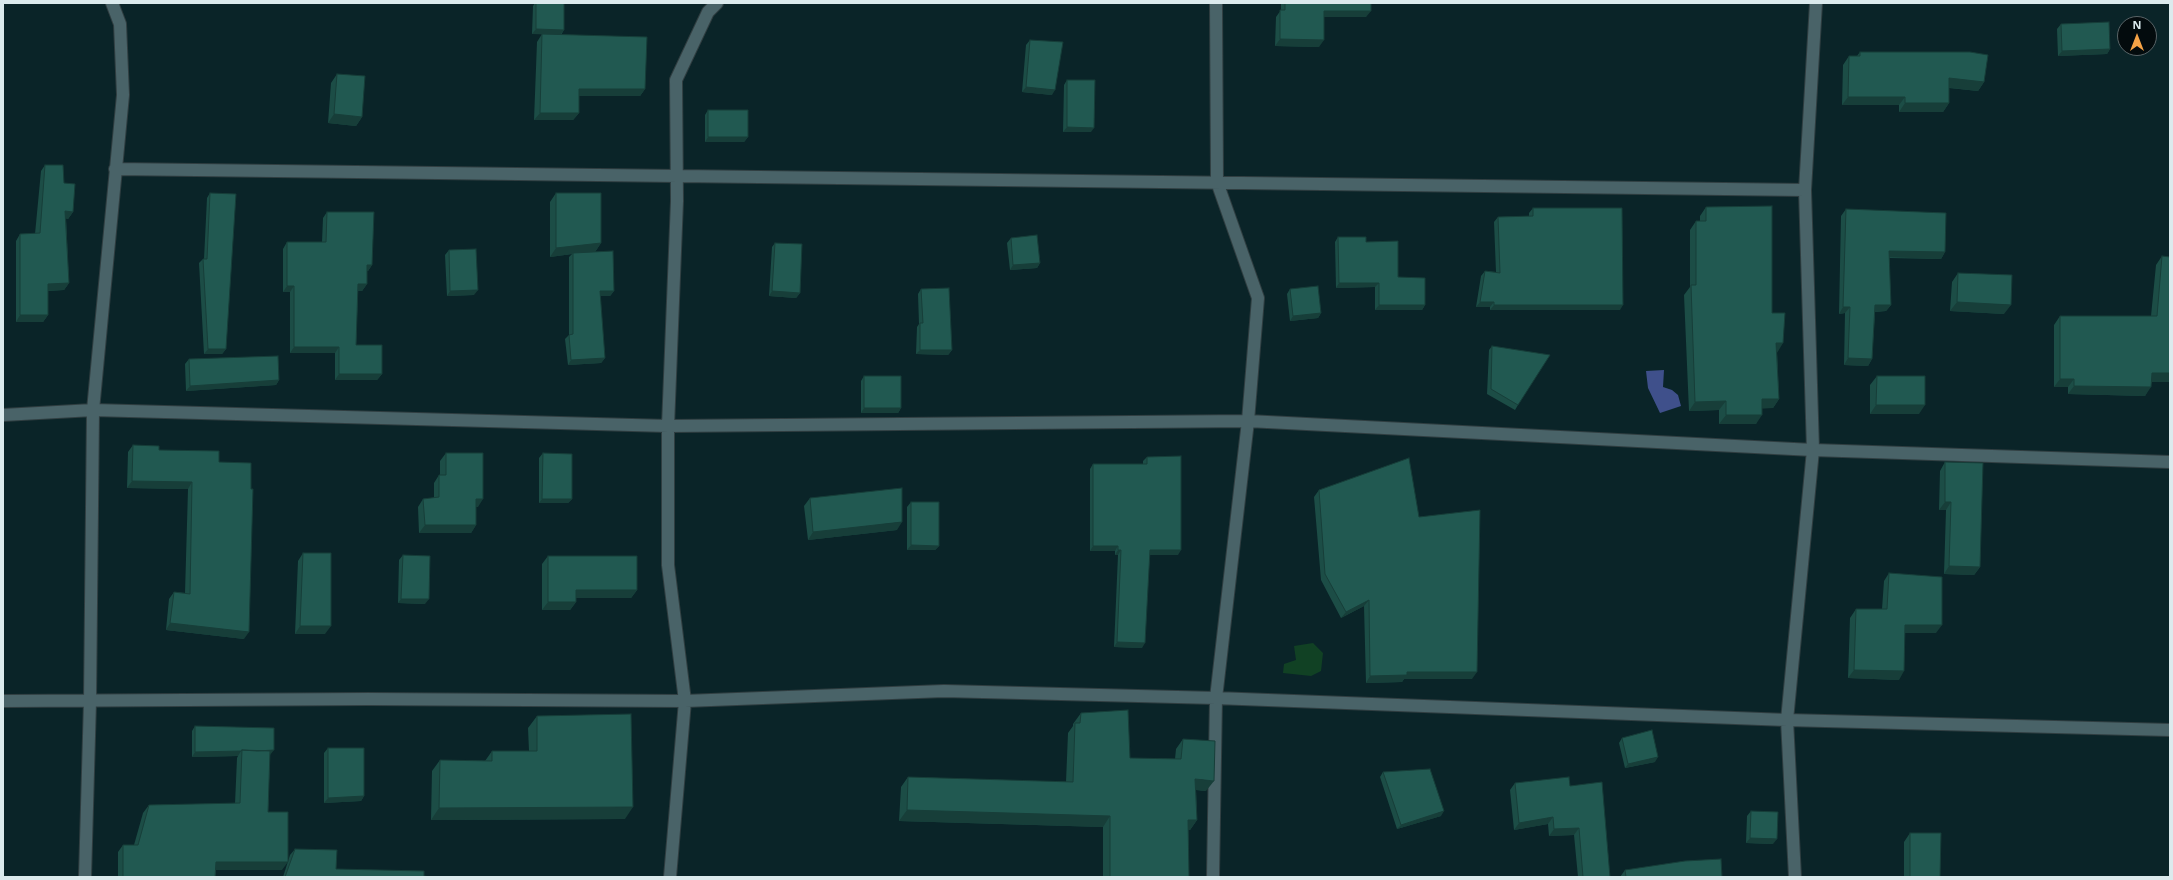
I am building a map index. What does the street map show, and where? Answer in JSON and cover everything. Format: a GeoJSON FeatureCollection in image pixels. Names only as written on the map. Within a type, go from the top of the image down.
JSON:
{"type":"FeatureCollection","features":[{"type":"Feature","properties":{"kind":"street"},"geometry":{"type":"LineString","coordinates":[[85,877],[90,701],[94,410],[115,169],[124,95],[120,24],[112,3]]}},
{"type":"Feature","properties":{"kind":"street"},"geometry":{"type":"LineString","coordinates":[[670,877],[685,701],[668,565],[668,426],[677,175],[676,80],[708,12],[717,3]]}},
{"type":"Feature","properties":{"kind":"street"},"geometry":{"type":"LineString","coordinates":[[1213,877],[1216,698],[1248,420],[1258,298],[1217,182],[1216,3]]}},
{"type":"Feature","properties":{"kind":"street"},"geometry":{"type":"LineString","coordinates":[[1795,877],[1787,720],[1813,450],[1804,190],[1816,3]]}},
{"type":"Feature","properties":{"kind":"street"},"geometry":{"type":"LineString","coordinates":[[115,169],[1804,190]]}},
{"type":"Feature","properties":{"kind":"street"},"geometry":{"type":"LineString","coordinates":[[3,415],[94,410],[668,426],[1248,420],[1813,450],[2170,462]]}},
{"type":"Feature","properties":{"kind":"street"},"geometry":{"type":"LineString","coordinates":[[3,701],[360,699],[685,701],[944,691],[1216,698],[1787,720],[2170,730]]}},
{"type":"Feature","properties":{"kind":"green space"},"geometry":{"type":"Polygon","coordinates":[[[1313,643],[1323,653],[1321,671],[1311,676],[1283,673],[1284,664],[1296,660],[1294,646],[1313,643]]]}},
{"type":"Feature","properties":{"kind":"water"},"geometry":{"type":"Polygon","coordinates":[[[1664,370],[1663,387],[1672,390],[1678,395],[1681,406],[1660,413],[1648,388],[1646,371],[1664,370]]]}},
{"type":"Feature","properties":{"kind":"building"},"geometry":{"type":"Polygon","coordinates":[[[536,3],[564,3],[564,30],[536,29],[536,3]]]}},
{"type":"Feature","properties":{"kind":"building"},"geometry":{"type":"Polygon","coordinates":[[[1285,3],[1371,3],[1371,11],[1324,11],[1324,40],[1280,39],[1280,10],[1285,10],[1285,3]]]}},
{"type":"Feature","properties":{"kind":"building"},"geometry":{"type":"Polygon","coordinates":[[[2109,22],[2110,49],[2062,51],[2061,24],[2109,22]]]}},
{"type":"Feature","properties":{"kind":"building"},"geometry":{"type":"Polygon","coordinates":[[[542,34],[647,37],[645,89],[579,89],[579,113],[540,113],[542,34]]]}},
{"type":"Feature","properties":{"kind":"building"},"geometry":{"type":"Polygon","coordinates":[[[1030,40],[1063,42],[1055,90],[1026,87],[1030,40]]]}},
{"type":"Feature","properties":{"kind":"building"},"geometry":{"type":"Polygon","coordinates":[[[1860,52],[1970,52],[1988,55],[1984,82],[1949,78],[1949,103],[1905,103],[1905,97],[1848,97],[1849,56],[1860,56],[1860,52]]]}},
{"type":"Feature","properties":{"kind":"building"},"geometry":{"type":"Polygon","coordinates":[[[337,74],[365,76],[362,117],[334,114],[337,74]]]}},
{"type":"Feature","properties":{"kind":"building"},"geometry":{"type":"Polygon","coordinates":[[[1067,80],[1095,80],[1094,128],[1067,127],[1067,80]]]}},
{"type":"Feature","properties":{"kind":"building"},"geometry":{"type":"Polygon","coordinates":[[[708,110],[748,110],[748,137],[708,137],[708,110]]]}},
{"type":"Feature","properties":{"kind":"building"},"geometry":{"type":"Polygon","coordinates":[[[45,165],[63,165],[64,183],[75,184],[73,212],[65,211],[69,283],[48,284],[48,315],[20,315],[20,234],[40,233],[45,165]]]}},
{"type":"Feature","properties":{"kind":"building"},"geometry":{"type":"Polygon","coordinates":[[[210,193],[236,194],[226,349],[208,349],[203,259],[207,259],[210,193]]]}},
{"type":"Feature","properties":{"kind":"building"},"geometry":{"type":"Polygon","coordinates":[[[556,193],[601,193],[601,243],[556,248],[556,193]]]}},
{"type":"Feature","properties":{"kind":"building"},"geometry":{"type":"Polygon","coordinates":[[[1772,206],[1772,313],[1785,313],[1783,343],[1776,343],[1779,399],[1762,399],[1762,415],[1726,415],[1726,401],[1695,402],[1691,285],[1696,285],[1696,221],[1706,221],[1706,207],[1772,206]]]}},
{"type":"Feature","properties":{"kind":"building"},"geometry":{"type":"Polygon","coordinates":[[[1533,208],[1622,208],[1623,305],[1494,305],[1494,302],[1480,302],[1485,271],[1500,273],[1498,217],[1533,216],[1533,208]]]}},
{"type":"Feature","properties":{"kind":"building"},"geometry":{"type":"Polygon","coordinates":[[[1846,209],[1946,213],[1945,252],[1889,251],[1891,305],[1875,305],[1872,359],[1848,358],[1850,307],[1843,307],[1846,209]]]}},
{"type":"Feature","properties":{"kind":"building"},"geometry":{"type":"Polygon","coordinates":[[[327,212],[374,212],[372,265],[367,265],[367,284],[358,284],[356,345],[382,345],[382,374],[339,374],[339,347],[294,347],[294,286],[287,286],[287,242],[326,242],[327,212]]]}},
{"type":"Feature","properties":{"kind":"building"},"geometry":{"type":"Polygon","coordinates":[[[1037,235],[1040,263],[1013,265],[1011,238],[1037,235]]]}},
{"type":"Feature","properties":{"kind":"building"},"geometry":{"type":"Polygon","coordinates":[[[1338,237],[1366,237],[1366,242],[1398,241],[1398,277],[1425,278],[1425,305],[1379,305],[1379,283],[1339,283],[1338,237]]]}},
{"type":"Feature","properties":{"kind":"building"},"geometry":{"type":"Polygon","coordinates":[[[775,243],[802,244],[800,293],[772,291],[775,243]]]}},
{"type":"Feature","properties":{"kind":"building"},"geometry":{"type":"Polygon","coordinates":[[[476,249],[478,290],[450,291],[449,250],[476,249]]]}},
{"type":"Feature","properties":{"kind":"building"},"geometry":{"type":"Polygon","coordinates":[[[613,251],[614,291],[600,291],[605,358],[571,360],[569,335],[573,334],[573,253],[613,251]]]}},
{"type":"Feature","properties":{"kind":"building"},"geometry":{"type":"Polygon","coordinates":[[[2162,256],[2170,257],[2170,373],[2152,373],[2151,387],[2074,386],[2074,379],[2060,379],[2060,316],[2157,316],[2162,256]]]}},
{"type":"Feature","properties":{"kind":"building"},"geometry":{"type":"Polygon","coordinates":[[[1958,273],[2012,275],[2011,305],[1957,302],[1958,273]]]}},
{"type":"Feature","properties":{"kind":"building"},"geometry":{"type":"Polygon","coordinates":[[[1318,286],[1321,313],[1293,316],[1290,289],[1318,286]]]}},
{"type":"Feature","properties":{"kind":"building"},"geometry":{"type":"Polygon","coordinates":[[[949,288],[952,350],[920,350],[920,323],[923,323],[921,289],[949,288]]]}},
{"type":"Feature","properties":{"kind":"building"},"geometry":{"type":"Polygon","coordinates":[[[1492,346],[1550,355],[1518,405],[1491,389],[1492,346]]]}},
{"type":"Feature","properties":{"kind":"building"},"geometry":{"type":"Polygon","coordinates":[[[278,356],[279,380],[190,386],[189,359],[278,356]]]}},
{"type":"Feature","properties":{"kind":"building"},"geometry":{"type":"Polygon","coordinates":[[[864,376],[901,376],[901,408],[864,408],[864,376]]]}},
{"type":"Feature","properties":{"kind":"building"},"geometry":{"type":"Polygon","coordinates":[[[1877,376],[1925,376],[1925,405],[1876,405],[1877,376]]]}},
{"type":"Feature","properties":{"kind":"building"},"geometry":{"type":"Polygon","coordinates":[[[133,445],[159,446],[159,450],[219,451],[219,462],[251,463],[251,489],[253,489],[249,632],[170,623],[174,592],[190,594],[192,482],[132,481],[133,445]]]}},
{"type":"Feature","properties":{"kind":"building"},"geometry":{"type":"Polygon","coordinates":[[[446,453],[483,453],[483,499],[476,499],[476,525],[425,525],[423,499],[439,497],[439,475],[446,475],[446,453]]]}},
{"type":"Feature","properties":{"kind":"building"},"geometry":{"type":"Polygon","coordinates":[[[543,453],[572,454],[572,499],[542,499],[543,453]]]}},
{"type":"Feature","properties":{"kind":"building"},"geometry":{"type":"Polygon","coordinates":[[[1181,456],[1181,550],[1150,550],[1145,643],[1117,642],[1121,550],[1118,550],[1118,546],[1093,546],[1093,464],[1147,464],[1147,457],[1181,456]]]}},
{"type":"Feature","properties":{"kind":"building"},"geometry":{"type":"Polygon","coordinates":[[[1409,458],[1419,517],[1480,510],[1477,672],[1407,672],[1407,675],[1370,676],[1369,600],[1346,612],[1325,574],[1319,490],[1409,458]]]}},
{"type":"Feature","properties":{"kind":"building"},"geometry":{"type":"Polygon","coordinates":[[[1945,462],[1983,463],[1980,567],[1949,566],[1951,502],[1945,502],[1945,462]]]}},
{"type":"Feature","properties":{"kind":"building"},"geometry":{"type":"Polygon","coordinates":[[[902,488],[902,522],[813,532],[810,498],[902,488]]]}},
{"type":"Feature","properties":{"kind":"building"},"geometry":{"type":"Polygon","coordinates":[[[911,502],[939,502],[939,546],[911,545],[911,502]]]}},
{"type":"Feature","properties":{"kind":"building"},"geometry":{"type":"Polygon","coordinates":[[[303,553],[331,553],[331,626],[300,626],[303,553]]]}},
{"type":"Feature","properties":{"kind":"building"},"geometry":{"type":"Polygon","coordinates":[[[403,555],[430,556],[429,599],[401,599],[403,555]]]}},
{"type":"Feature","properties":{"kind":"building"},"geometry":{"type":"Polygon","coordinates":[[[548,556],[637,556],[637,590],[576,590],[576,602],[548,602],[548,556]]]}},
{"type":"Feature","properties":{"kind":"building"},"geometry":{"type":"Polygon","coordinates":[[[1889,573],[1942,577],[1942,625],[1905,625],[1904,671],[1854,670],[1856,609],[1887,609],[1889,573]]]}},
{"type":"Feature","properties":{"kind":"building"},"geometry":{"type":"Polygon","coordinates":[[[1128,710],[1130,758],[1181,759],[1183,739],[1215,741],[1214,781],[1195,779],[1197,820],[1188,820],[1189,877],[1110,877],[1110,816],[907,810],[908,777],[1073,782],[1075,723],[1080,723],[1081,713],[1128,710]]]}},
{"type":"Feature","properties":{"kind":"building"},"geometry":{"type":"Polygon","coordinates":[[[631,714],[633,807],[439,808],[440,760],[492,761],[492,751],[537,751],[537,716],[631,714]]]}},
{"type":"Feature","properties":{"kind":"building"},"geometry":{"type":"Polygon","coordinates":[[[195,726],[274,728],[274,750],[195,752],[195,726]]]}},
{"type":"Feature","properties":{"kind":"building"},"geometry":{"type":"Polygon","coordinates":[[[1652,730],[1658,757],[1628,764],[1622,738],[1652,730]]]}},
{"type":"Feature","properties":{"kind":"building"},"geometry":{"type":"Polygon","coordinates":[[[328,748],[364,748],[364,796],[328,798],[328,748]]]}},
{"type":"Feature","properties":{"kind":"building"},"geometry":{"type":"Polygon","coordinates":[[[242,750],[270,751],[268,812],[288,812],[288,862],[216,862],[215,877],[123,877],[123,845],[138,845],[149,805],[240,803],[242,750]]]}},
{"type":"Feature","properties":{"kind":"building"},"geometry":{"type":"Polygon","coordinates":[[[1430,769],[1444,811],[1401,825],[1383,772],[1430,769]]]}},
{"type":"Feature","properties":{"kind":"building"},"geometry":{"type":"Polygon","coordinates":[[[1569,777],[1570,786],[1602,782],[1610,877],[1583,877],[1579,828],[1554,829],[1553,817],[1519,823],[1515,783],[1569,777]]]}},
{"type":"Feature","properties":{"kind":"building"},"geometry":{"type":"Polygon","coordinates":[[[1751,811],[1778,812],[1777,839],[1750,838],[1751,811]]]}},
{"type":"Feature","properties":{"kind":"building"},"geometry":{"type":"Polygon","coordinates":[[[1910,833],[1941,833],[1940,877],[1910,877],[1910,833]]]}},
{"type":"Feature","properties":{"kind":"building"},"geometry":{"type":"Polygon","coordinates":[[[295,849],[337,850],[336,869],[424,871],[424,876],[430,877],[285,877],[295,849]]]}},
{"type":"Feature","properties":{"kind":"building"},"geometry":{"type":"Polygon","coordinates":[[[1721,859],[1722,877],[1626,877],[1625,870],[1685,861],[1721,859]]]}}]}
